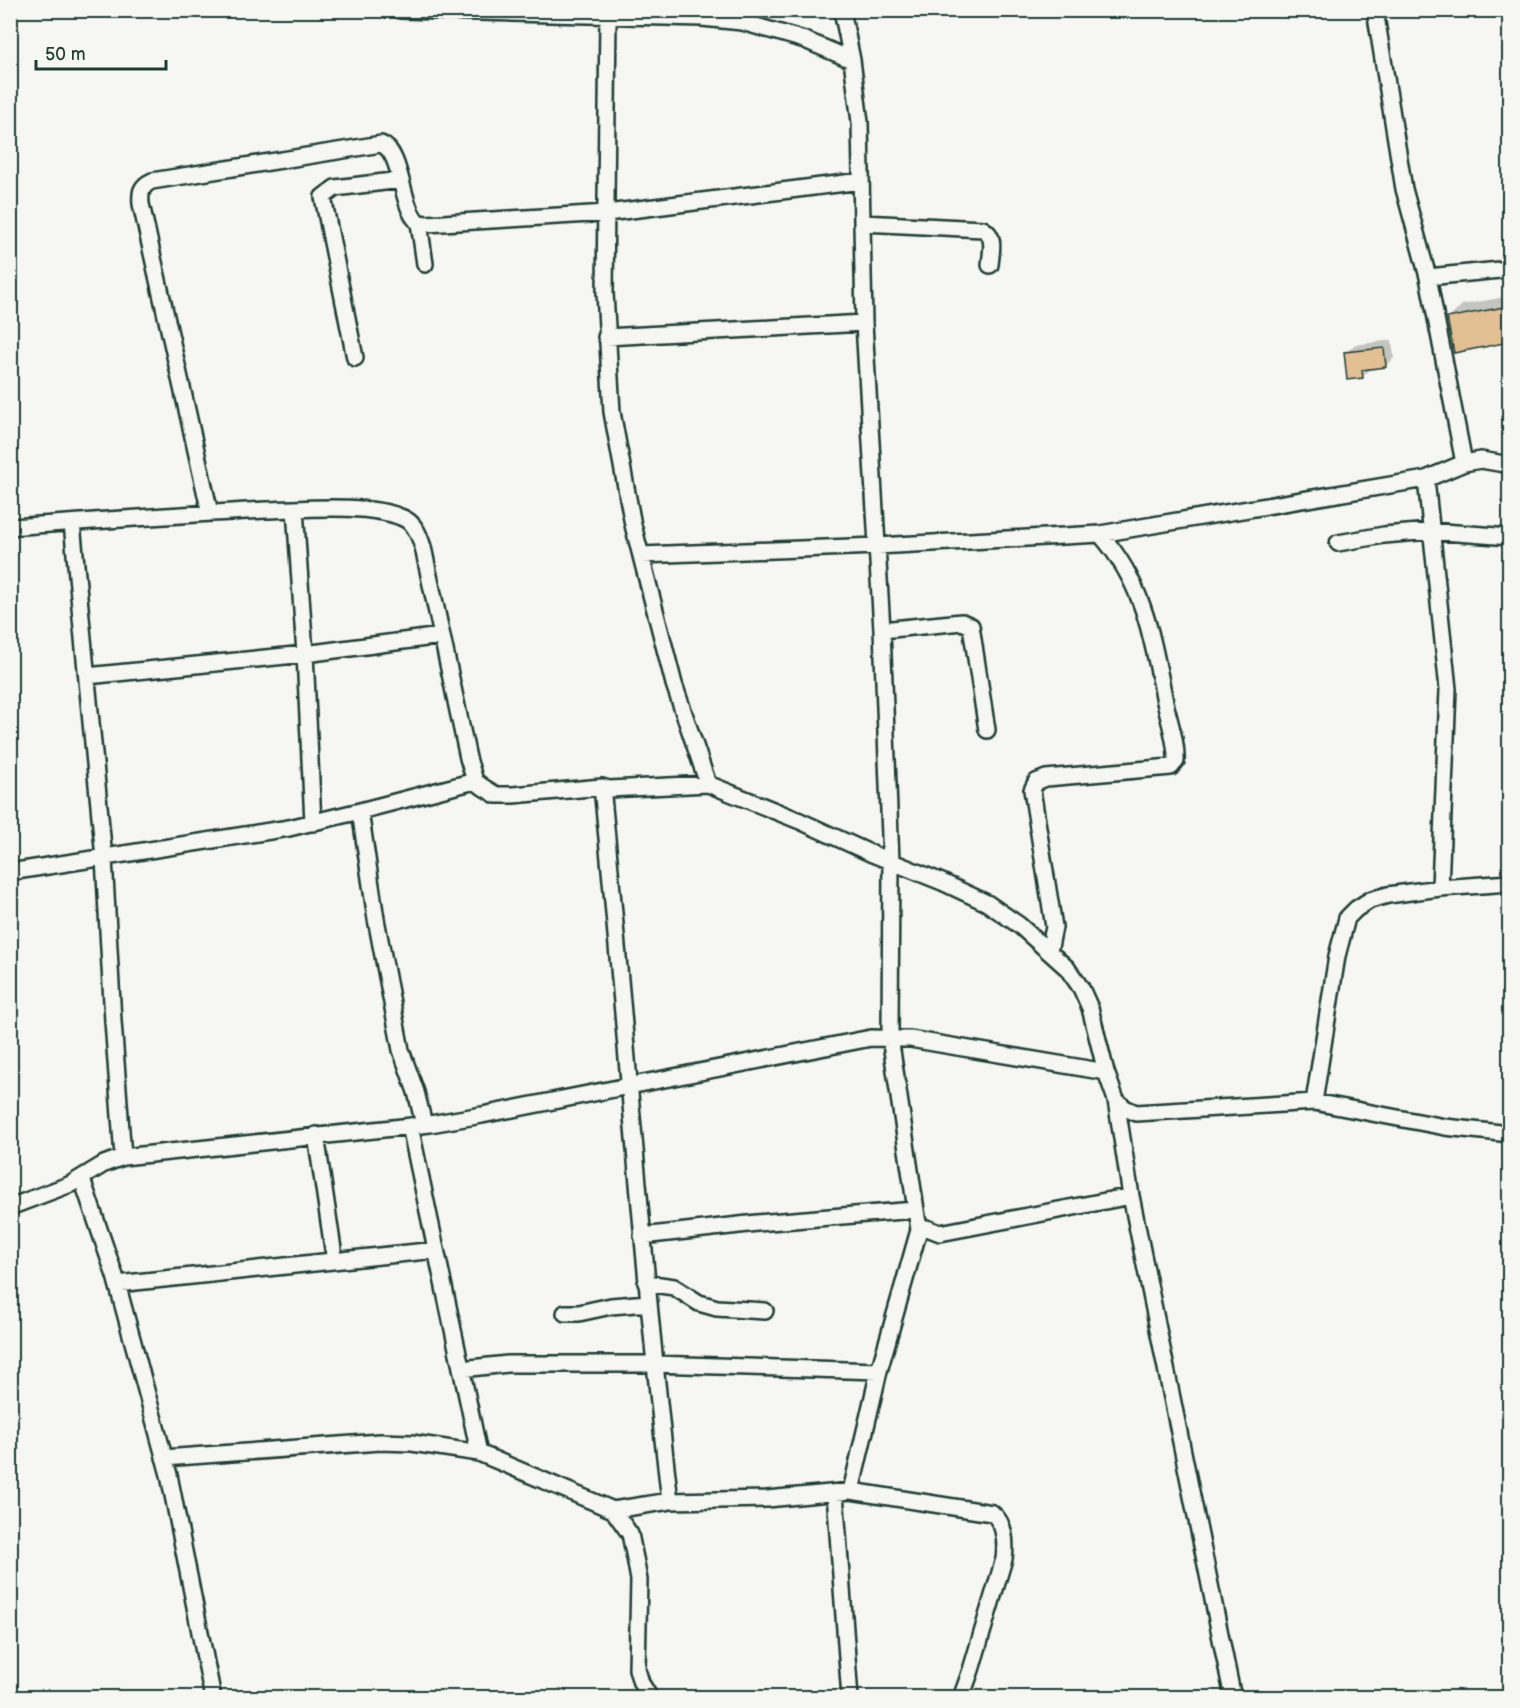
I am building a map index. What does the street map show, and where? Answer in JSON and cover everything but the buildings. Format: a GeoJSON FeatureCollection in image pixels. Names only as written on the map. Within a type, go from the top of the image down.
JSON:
{"type":"FeatureCollection","features":[{"type":"Feature","properties":{"kind":"street"},"geometry":{"type":"LineString","coordinates":[[400,10],[702,18],[742,22],[805,40],[852,60]]}},
{"type":"Feature","properties":{"kind":"street"},"geometry":{"type":"LineString","coordinates":[[842,10],[852,60],[860,122],[864,323],[878,546],[891,862],[890,1037],[919,1230],[843,1492],[850,1698]]}},
{"type":"Feature","properties":{"kind":"street"},"geometry":{"type":"LineString","coordinates":[[1376,10],[1404,189],[1428,277],[1464,463]]}},
{"type":"Feature","properties":{"kind":"street"},"geometry":{"type":"LineString","coordinates":[[608,16],[606,337],[612,412],[633,525],[674,684],[708,784]]}},
{"type":"Feature","properties":{"kind":"street"},"geometry":{"type":"LineString","coordinates":[[210,513],[141,204],[141,189],[144,185],[381,144],[389,148],[411,214],[418,223],[425,264]]}},
{"type":"Feature","properties":{"kind":"street"},"geometry":{"type":"LineString","coordinates":[[355,358],[323,197],[335,188],[401,180]]}},
{"type":"Feature","properties":{"kind":"street"},"geometry":{"type":"LineString","coordinates":[[418,223],[441,224],[607,213],[861,181]]}},
{"type":"Feature","properties":{"kind":"street"},"geometry":{"type":"LineString","coordinates":[[863,223],[983,229],[992,238],[990,265]]}},
{"type":"Feature","properties":{"kind":"street"},"geometry":{"type":"LineString","coordinates":[[1428,277],[1509,269]]}},
{"type":"Feature","properties":{"kind":"street"},"geometry":{"type":"LineString","coordinates":[[606,337],[864,323]]}},
{"type":"Feature","properties":{"kind":"street"},"geometry":{"type":"LineString","coordinates":[[641,555],[878,546],[1100,534],[1426,479],[1464,463],[1481,460],[1509,465]]}},
{"type":"Feature","properties":{"kind":"street"},"geometry":{"type":"LineString","coordinates":[[1426,479],[1448,689],[1440,888]]}},
{"type":"Feature","properties":{"kind":"street"},"geometry":{"type":"LineString","coordinates":[[296,509],[313,823]]}},
{"type":"Feature","properties":{"kind":"street"},"geometry":{"type":"LineString","coordinates":[[10,527],[296,509],[372,510],[403,518],[414,526],[423,547],[475,781],[496,795],[602,787],[609,789],[708,784],[800,821],[987,903],[1004,913],[1067,968],[1081,988],[1092,1016],[1106,1072],[1116,1100],[1131,1196],[1233,1698]]}},
{"type":"Feature","properties":{"kind":"street"},"geometry":{"type":"LineString","coordinates":[[72,523],[104,858],[123,1156]]}},
{"type":"Feature","properties":{"kind":"street"},"geometry":{"type":"LineString","coordinates":[[1338,543],[1384,535],[1430,531],[1509,537]]}},
{"type":"Feature","properties":{"kind":"street"},"geometry":{"type":"LineString","coordinates":[[1049,952],[1054,927],[1032,790],[1036,782],[1046,778],[1171,767],[1177,755],[1141,599],[1126,567],[1100,534]]}},
{"type":"Feature","properties":{"kind":"street"},"geometry":{"type":"LineString","coordinates":[[882,630],[962,622],[971,626],[987,730]]}},
{"type":"Feature","properties":{"kind":"street"},"geometry":{"type":"LineString","coordinates":[[87,676],[305,654],[441,636]]}},
{"type":"Feature","properties":{"kind":"street"},"geometry":{"type":"LineString","coordinates":[[10,872],[313,823],[475,781]]}},
{"type":"Feature","properties":{"kind":"street"},"geometry":{"type":"LineString","coordinates":[[602,787],[646,1283],[670,1501]]}},
{"type":"Feature","properties":{"kind":"street"},"geometry":{"type":"LineString","coordinates":[[360,811],[376,919],[402,1050],[416,1092],[417,1125],[436,1250],[479,1453]]}},
{"type":"Feature","properties":{"kind":"street"},"geometry":{"type":"LineString","coordinates":[[1314,1102],[1337,956],[1347,918],[1370,900],[1388,895],[1440,888],[1509,883]]}},
{"type":"Feature","properties":{"kind":"street"},"geometry":{"type":"LineString","coordinates":[[10,1207],[82,1179],[104,1164],[123,1156],[417,1125],[482,1115],[853,1041],[890,1037],[910,1039],[1106,1072]]}},
{"type":"Feature","properties":{"kind":"street"},"geometry":{"type":"LineString","coordinates":[[1116,1100],[1125,1108],[1136,1113],[1314,1102],[1445,1127],[1509,1134]]}},
{"type":"Feature","properties":{"kind":"street"},"geometry":{"type":"LineString","coordinates":[[1120,1130],[1123,1122],[1136,1113]]}},
{"type":"Feature","properties":{"kind":"street"},"geometry":{"type":"LineString","coordinates":[[316,1136],[333,1249]]}},
{"type":"Feature","properties":{"kind":"street"},"geometry":{"type":"LineString","coordinates":[[82,1179],[117,1284],[164,1458],[213,1698]]}},
{"type":"Feature","properties":{"kind":"street"},"geometry":{"type":"LineString","coordinates":[[919,1230],[927,1228],[940,1233],[1131,1196]]}},
{"type":"Feature","properties":{"kind":"street"},"geometry":{"type":"LineString","coordinates":[[642,1236],[757,1223],[915,1210]]}},
{"type":"Feature","properties":{"kind":"street"},"geometry":{"type":"LineString","coordinates":[[117,1284],[436,1250]]}},
{"type":"Feature","properties":{"kind":"street"},"geometry":{"type":"LineString","coordinates":[[646,1283],[674,1287],[699,1303],[717,1308],[765,1311]]}},
{"type":"Feature","properties":{"kind":"street"},"geometry":{"type":"LineString","coordinates":[[565,1313],[648,1303]]}},
{"type":"Feature","properties":{"kind":"street"},"geometry":{"type":"LineString","coordinates":[[461,1369],[508,1364],[654,1364],[879,1371]]}},
{"type":"Feature","properties":{"kind":"street"},"geometry":{"type":"LineString","coordinates":[[164,1458],[380,1442],[412,1443],[479,1453],[613,1510],[630,1534],[636,1563],[639,1580],[637,1669],[641,1683],[650,1698]]}},
{"type":"Feature","properties":{"kind":"street"},"geometry":{"type":"LineString","coordinates":[[613,1510],[670,1501],[766,1498],[843,1492],[992,1513],[1002,1525],[1006,1545],[1004,1559],[972,1670],[961,1698]]}}]}
